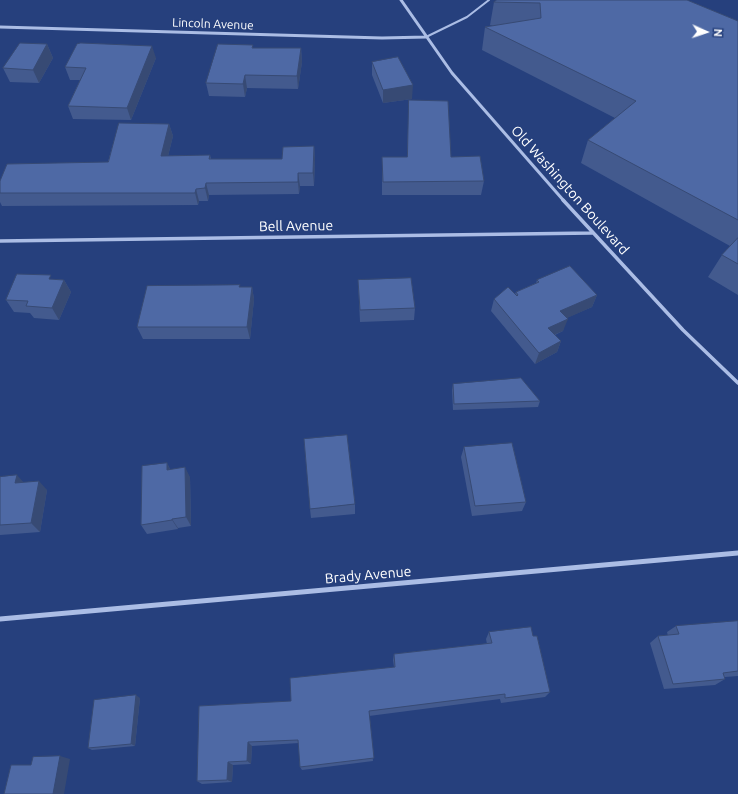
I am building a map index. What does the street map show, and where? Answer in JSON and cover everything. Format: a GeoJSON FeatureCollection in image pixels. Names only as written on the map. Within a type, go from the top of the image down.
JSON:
{"type":"FeatureCollection","features":[{"type":"Feature","properties":{"kind":"street","name":"Old Washington Boulevard"},"geometry":{"type":"LineString","coordinates":[[401,0],[452,73],[477,103],[592,233],[683,330],[738,383]]}},
{"type":"Feature","properties":{"kind":"street","name":"Lincoln Avenue"},"geometry":{"type":"LineString","coordinates":[[0,27],[382,38],[426,37]]}},
{"type":"Feature","properties":{"kind":"street","name":"Bell Avenue"},"geometry":{"type":"LineString","coordinates":[[0,241],[592,233]]}},
{"type":"Feature","properties":{"kind":"street","name":"Brady Avenue"},"geometry":{"type":"LineString","coordinates":[[0,619],[738,553]]}},
{"type":"Feature","properties":{"kind":"lane"},"geometry":{"type":"LineString","coordinates":[[426,37],[451,26],[482,7],[489,0]]}},
{"type":"Feature","properties":{"kind":"building"},"geometry":{"type":"Polygon","coordinates":[[[497,0],[687,0],[738,21],[738,220],[588,140],[636,101],[485,27],[541,18],[540,3],[494,2],[497,0]]]}},
{"type":"Feature","properties":{"kind":"building"},"geometry":{"type":"Polygon","coordinates":[[[20,43],[47,44],[33,70],[3,68],[20,43]]]}},
{"type":"Feature","properties":{"kind":"building"},"geometry":{"type":"Polygon","coordinates":[[[77,44],[152,46],[127,108],[68,106],[86,68],[65,67],[77,44]]]}},
{"type":"Feature","properties":{"kind":"building"},"geometry":{"type":"Polygon","coordinates":[[[218,44],[253,45],[252,48],[301,48],[297,76],[245,75],[243,84],[206,83],[218,44]]]}},
{"type":"Feature","properties":{"kind":"building"},"geometry":{"type":"Polygon","coordinates":[[[398,57],[413,85],[383,90],[372,62],[398,57]]]}},
{"type":"Feature","properties":{"kind":"building"},"geometry":{"type":"Polygon","coordinates":[[[409,100],[448,101],[451,157],[480,156],[484,181],[383,182],[382,157],[407,157],[409,100]]]}},
{"type":"Feature","properties":{"kind":"building"},"geometry":{"type":"Polygon","coordinates":[[[119,123],[169,124],[161,156],[210,155],[209,159],[282,159],[283,147],[314,146],[313,173],[298,173],[298,182],[206,183],[205,188],[196,189],[195,193],[0,193],[0,181],[7,164],[108,162],[119,123]]]}},
{"type":"Feature","properties":{"kind":"building"},"geometry":{"type":"Polygon","coordinates":[[[738,238],[738,264],[722,255],[738,238]]]}},
{"type":"Feature","properties":{"kind":"building"},"geometry":{"type":"Polygon","coordinates":[[[570,266],[597,295],[560,311],[568,319],[548,328],[561,341],[539,353],[494,299],[508,287],[517,296],[518,295],[516,292],[539,282],[537,280],[570,266]]]}},
{"type":"Feature","properties":{"kind":"building"},"geometry":{"type":"Polygon","coordinates":[[[17,274],[51,275],[49,279],[64,280],[52,308],[26,306],[28,301],[6,300],[17,274]]]}},
{"type":"Feature","properties":{"kind":"building"},"geometry":{"type":"Polygon","coordinates":[[[411,278],[415,308],[360,310],[358,280],[411,278]]]}},
{"type":"Feature","properties":{"kind":"building"},"geometry":{"type":"Polygon","coordinates":[[[240,285],[239,287],[252,287],[247,327],[137,327],[147,286],[240,285]]]}},
{"type":"Feature","properties":{"kind":"building"},"geometry":{"type":"Polygon","coordinates":[[[521,378],[540,401],[454,404],[453,384],[521,378]]]}},
{"type":"Feature","properties":{"kind":"building"},"geometry":{"type":"Polygon","coordinates":[[[347,435],[355,504],[310,509],[304,439],[347,435]]]}},
{"type":"Feature","properties":{"kind":"building"},"geometry":{"type":"Polygon","coordinates":[[[512,443],[526,502],[475,506],[464,447],[512,443]]]}},
{"type":"Feature","properties":{"kind":"building"},"geometry":{"type":"Polygon","coordinates":[[[167,463],[167,470],[185,467],[186,517],[141,525],[142,466],[167,463]]]}},
{"type":"Feature","properties":{"kind":"building"},"geometry":{"type":"Polygon","coordinates":[[[17,475],[15,483],[39,481],[31,523],[0,525],[0,477],[17,475]]]}},
{"type":"Feature","properties":{"kind":"building"},"geometry":{"type":"Polygon","coordinates":[[[738,621],[738,671],[723,673],[725,679],[673,684],[658,636],[679,634],[676,626],[738,621]]]}},
{"type":"Feature","properties":{"kind":"building"},"geometry":{"type":"Polygon","coordinates":[[[531,627],[533,636],[537,636],[550,692],[505,698],[505,694],[369,711],[374,758],[300,767],[298,740],[248,742],[247,761],[228,762],[227,780],[197,781],[199,706],[291,701],[290,678],[395,667],[394,654],[492,643],[489,632],[531,627]]]}},
{"type":"Feature","properties":{"kind":"building"},"geometry":{"type":"Polygon","coordinates":[[[136,695],[131,744],[88,748],[94,700],[136,695]]]}},
{"type":"Feature","properties":{"kind":"building"},"geometry":{"type":"Polygon","coordinates":[[[60,756],[53,794],[4,794],[11,765],[31,765],[33,757],[60,756]]]}}]}
